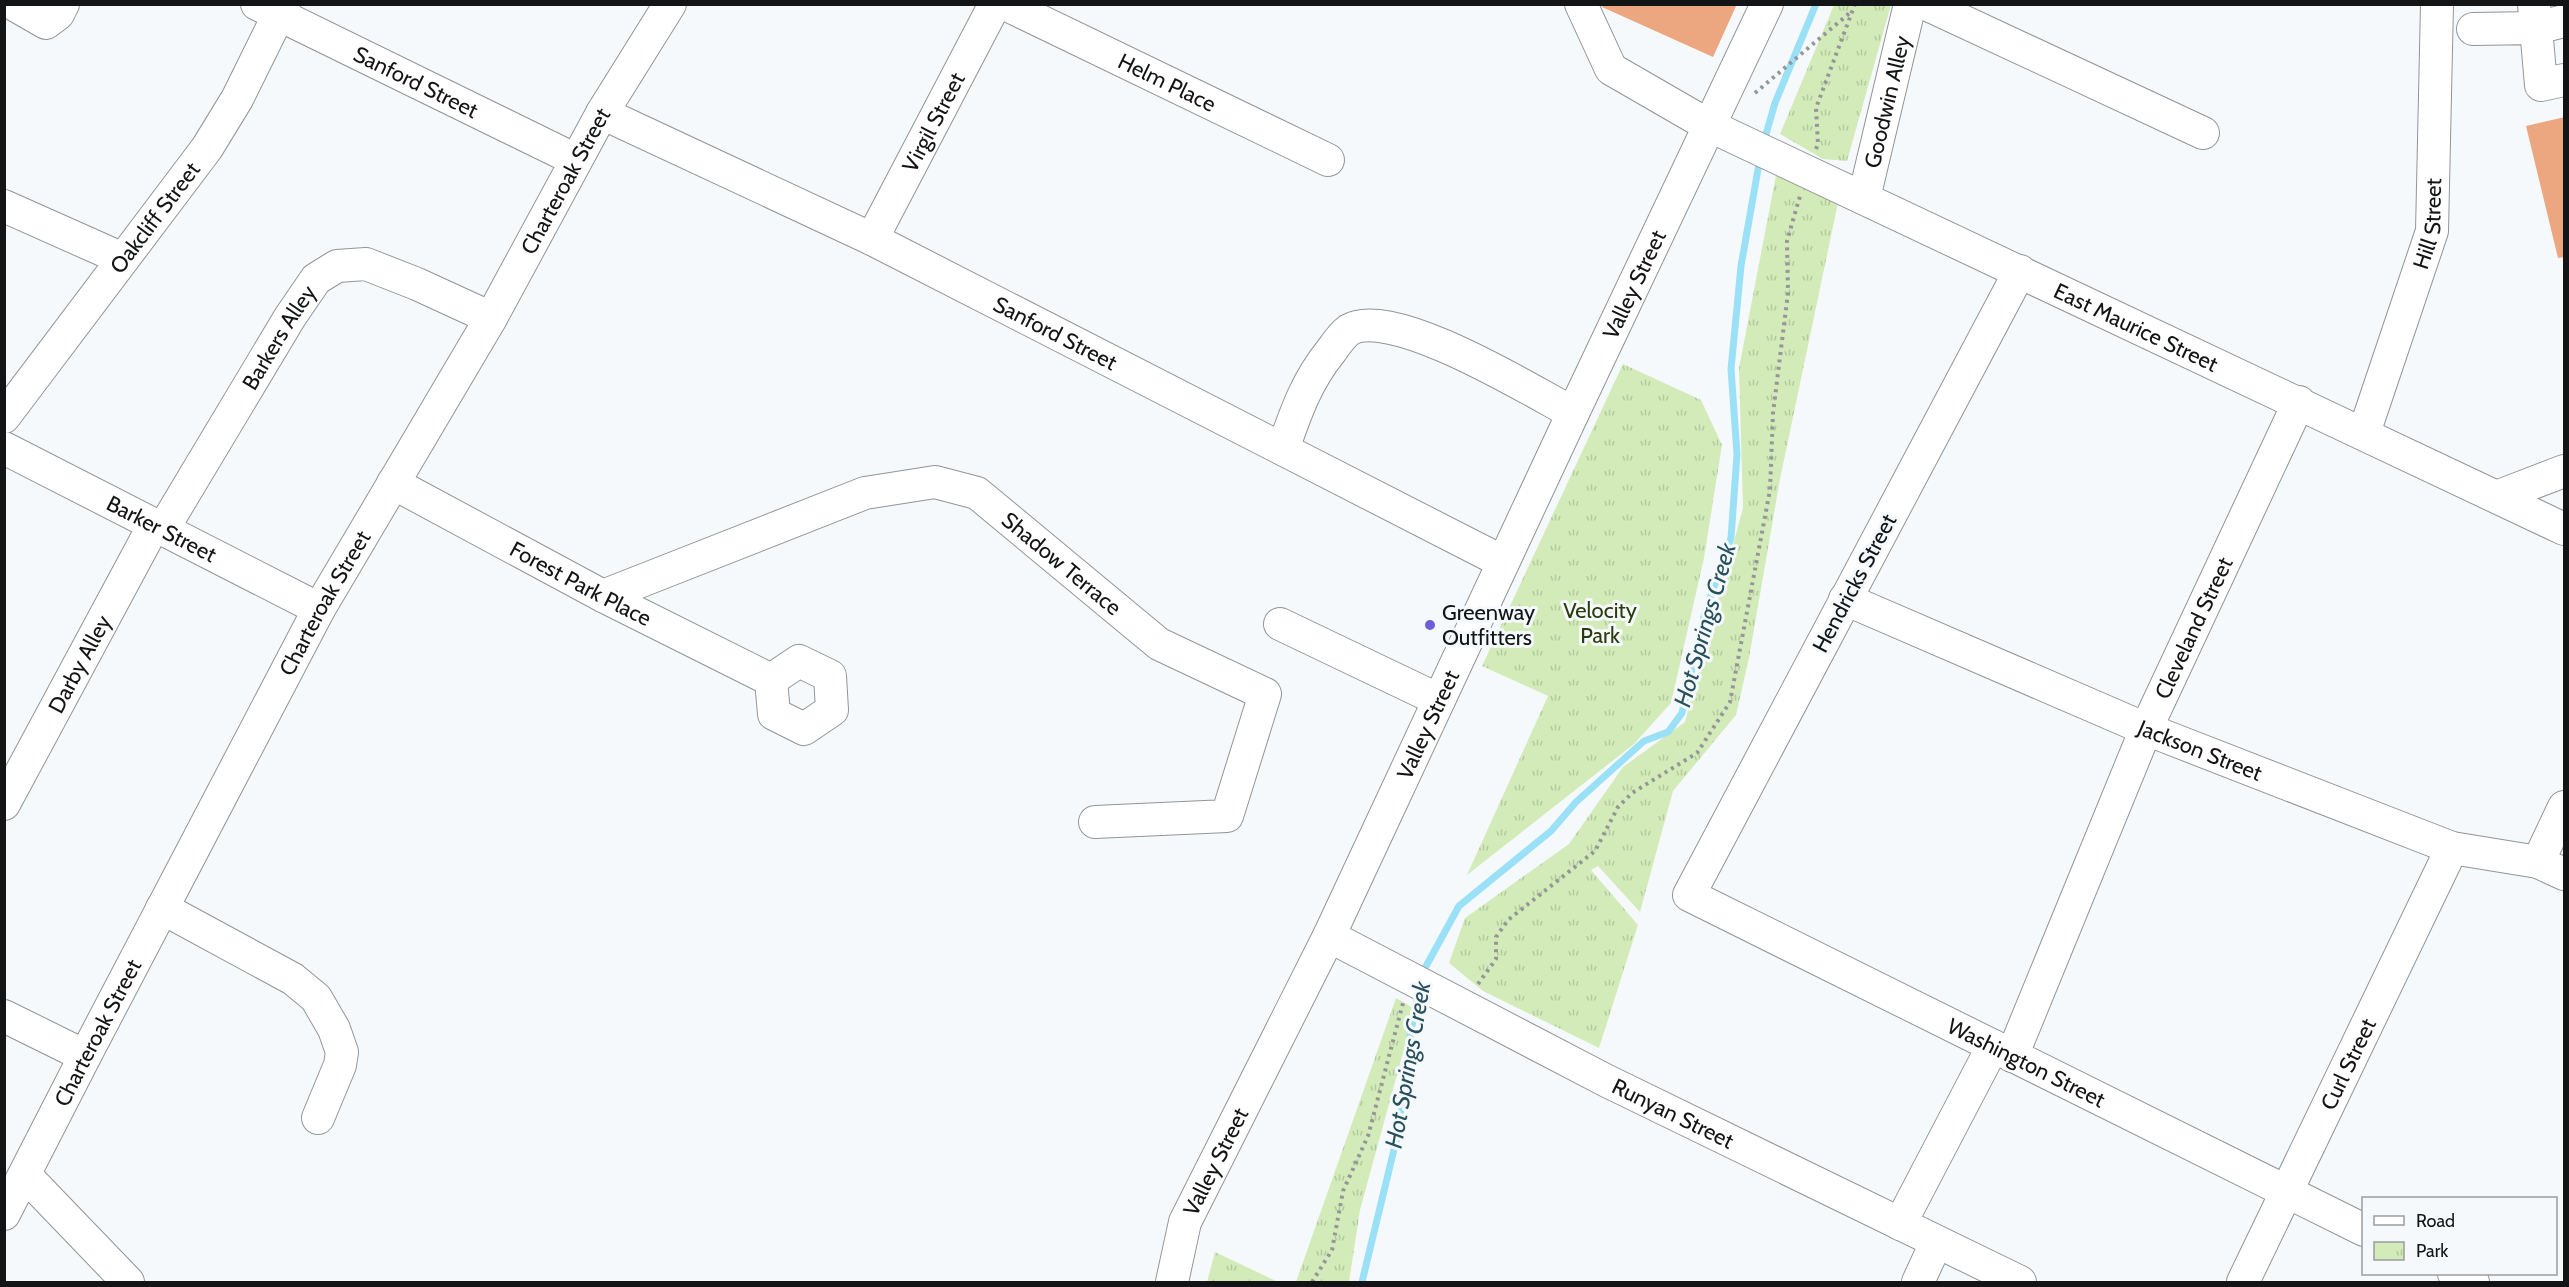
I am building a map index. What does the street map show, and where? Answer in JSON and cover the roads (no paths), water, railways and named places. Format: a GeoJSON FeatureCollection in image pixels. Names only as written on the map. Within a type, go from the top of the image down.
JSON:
{"type":"FeatureCollection","features":[{"type":"Feature","properties":{"kind":"street"},"geometry":{"type":"LineString","coordinates":[[13,4],[46,23],[58,14],[63,4]]}},
{"type":"Feature","properties":{"kind":"street","name":"Charteroak Street"},"geometry":{"type":"LineString","coordinates":[[4,1214],[319,609],[490,318],[602,113],[670,4]]}},
{"type":"Feature","properties":{"kind":"street","name":"Virgil Street"},"geometry":{"type":"LineString","coordinates":[[872,239],[995,4]]}},
{"type":"Feature","properties":{"kind":"street","name":"Helm Place"},"geometry":{"type":"LineString","coordinates":[[1005,4],[1328,159]]}},
{"type":"Feature","properties":{"kind":"street","name":"East Maurice Street"},"geometry":{"type":"LineString","coordinates":[[1581,4],[1611,69],[1708,125],[2565,528]]}},
{"type":"Feature","properties":{"kind":"street","name":"Valley Street"},"geometry":{"type":"LineString","coordinates":[[1172,1282],[1185,1222],[1329,936],[1572,412],[1767,4]]}},
{"type":"Feature","properties":{"kind":"street","name":"Goodwin Alley"},"geometry":{"type":"LineString","coordinates":[[1864,198],[1910,4]]}},
{"type":"Feature","properties":{"kind":"street"},"geometry":{"type":"LineString","coordinates":[[1926,4],[2203,133]]}},
{"type":"Feature","properties":{"kind":"street","name":"Hill Street"},"geometry":{"type":"LineString","coordinates":[[2364,433],[2432,231],[2437,4]]}},
{"type":"Feature","properties":{"kind":"street","name":"Sanford Street"},"geometry":{"type":"LineString","coordinates":[[273,8],[576,160]]}},
{"type":"Feature","properties":{"kind":"street","name":"Oakcliff Street"},"geometry":{"type":"LineString","coordinates":[[4,417],[207,148],[237,99],[273,8]]}},
{"type":"Feature","properties":{"kind":"street"},"geometry":{"type":"LineString","coordinates":[[2473,29],[2545,18],[2541,85],[2565,80]]}},
{"type":"Feature","properties":{"kind":"street","name":"Sanford Street"},"geometry":{"type":"LineString","coordinates":[[602,113],[872,239],[1503,562]]}},
{"type":"Feature","properties":{"kind":"street"},"geometry":{"type":"LineString","coordinates":[[4,206],[123,259]]}},
{"type":"Feature","properties":{"kind":"street","name":"Barkers Alley"},"geometry":{"type":"LineString","coordinates":[[159,527],[316,279],[337,266],[366,264],[490,318]]}},
{"type":"Feature","properties":{"kind":"street","name":"Hendricks Street"},"geometry":{"type":"LineString","coordinates":[[1689,895],[2020,271]]}},
{"type":"Feature","properties":{"kind":"street"},"geometry":{"type":"LineString","coordinates":[[1283,449],[1302,394],[1320,365],[1350,330],[1375,324],[1443,345],[1572,412]]}},
{"type":"Feature","properties":{"kind":"street","name":"Cleveland Street"},"geometry":{"type":"LineString","coordinates":[[1900,1224],[2002,1051],[2146,729],[2299,402]]}},
{"type":"Feature","properties":{"kind":"street","name":"Barker Street"},"geometry":{"type":"LineString","coordinates":[[4,448],[319,609]]}},
{"type":"Feature","properties":{"kind":"street"},"geometry":{"type":"LineString","coordinates":[[2499,496],[2565,471]]}},
{"type":"Feature","properties":{"kind":"street","name":"Shadow Terrace"},"geometry":{"type":"LineString","coordinates":[[603,596],[865,493],[935,482],[976,493],[1159,644],[1265,694],[1227,816],[1095,822]]}},
{"type":"Feature","properties":{"kind":"street","name":"Forest Park Place"},"geometry":{"type":"LineString","coordinates":[[393,483],[603,596],[771,680]]}},
{"type":"Feature","properties":{"kind":"street","name":"Darby Alley"},"geometry":{"type":"LineString","coordinates":[[4,804],[159,527]]}},
{"type":"Feature","properties":{"kind":"street","name":"Jackson Street"},"geometry":{"type":"LineString","coordinates":[[1845,599],[2146,729],[2452,848],[2551,868]]}},
{"type":"Feature","properties":{"kind":"street"},"geometry":{"type":"LineString","coordinates":[[1280,624],[1439,700]]}},
{"type":"Feature","properties":{"kind":"street"},"geometry":{"type":"LineString","coordinates":[[2551,868],[2565,807]]}},
{"type":"Feature","properties":{"kind":"street","name":"Curl Street"},"geometry":{"type":"LineString","coordinates":[[2243,1282],[2284,1192],[2370,1022],[2452,848]]}},
{"type":"Feature","properties":{"kind":"street","name":"Washington Street"},"geometry":{"type":"LineString","coordinates":[[1689,895],[2362,1229]]}},
{"type":"Feature","properties":{"kind":"street"},"geometry":{"type":"LineString","coordinates":[[162,908],[293,979],[316,998],[334,1029],[342,1052],[340,1065],[318,1118]]}},
{"type":"Feature","properties":{"kind":"street","name":"Runyan Street"},"geometry":{"type":"LineString","coordinates":[[1329,936],[1402,989],[1437,993],[1607,1081],[2020,1282]]}},
{"type":"Feature","properties":{"kind":"street"},"geometry":{"type":"LineString","coordinates":[[4,1016],[85,1056]]}},
{"type":"Feature","properties":{"kind":"street"},"geometry":{"type":"LineString","coordinates":[[26,1174],[128,1282]]}},
{"type":"Feature","properties":{"kind":"street"},"geometry":{"type":"LineString","coordinates":[[1918,1282],[1936,1243]]}},
{"type":"Feature","properties":{"kind":"street"},"geometry":{"type":"LineString","coordinates":[[2456,1275],[2473,1282]]}},
{"type":"Feature","properties":{"kind":"waterway","name":"Hot Springs Creek"},"geometry":{"type":"LineString","coordinates":[[1764,141],[1775,103],[1816,4]]}},
{"type":"Feature","properties":{"kind":"waterway","name":"Hot Springs Creek"},"geometry":{"type":"LineString","coordinates":[[1423,977],[1425,968],[1459,906],[1551,831],[1576,802],[1644,741],[1668,732],[1682,713],[1704,616],[1731,538],[1737,454],[1731,369],[1741,266],[1760,158]]}},
{"type":"Feature","properties":{"kind":"waterway","name":"Hot Springs Creek"},"geometry":{"type":"LineString","coordinates":[[1362,1282],[1398,1133],[1410,1036],[1419,991]]}},
{"type":"Feature","properties":{"kind":"place","name":"Greenway Outfitters"},"geometry":{"type":"Point","coordinates":[1430,625]}},
{"type":"Feature","properties":{"kind":"park label","name":"Velocity Park"},"geometry":{"type":"Point","coordinates":[1600,622]}}]}
